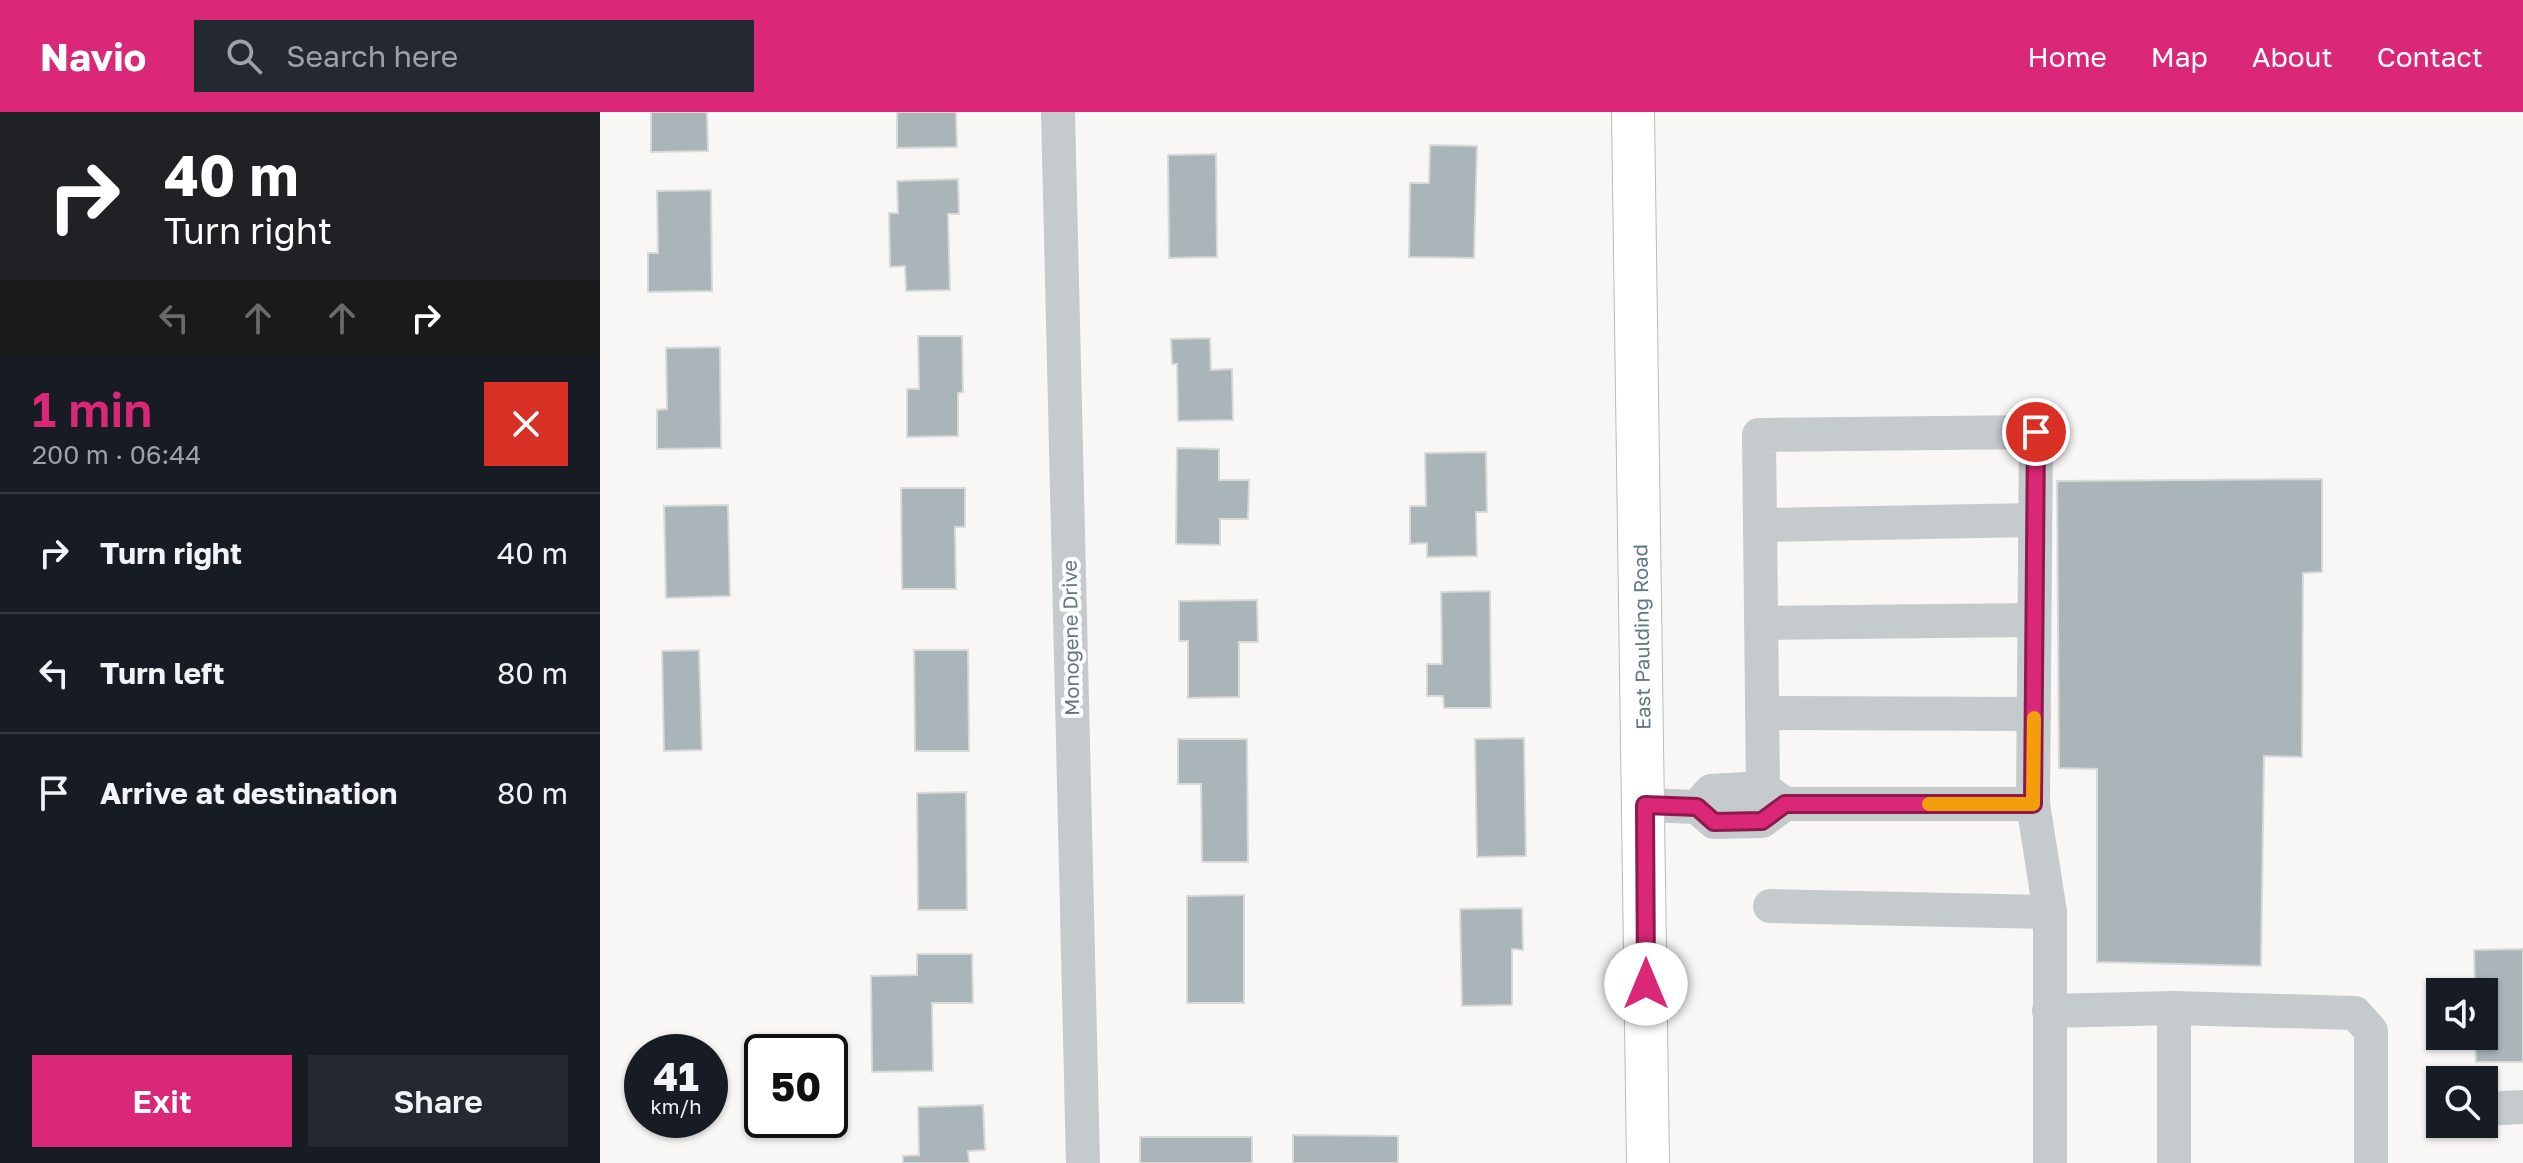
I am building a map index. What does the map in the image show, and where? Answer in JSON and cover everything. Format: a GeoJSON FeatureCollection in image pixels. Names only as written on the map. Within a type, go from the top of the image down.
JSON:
{"type":"FeatureCollection","features":[{"type":"Feature","properties":{"kind":"main road","name":"East Paulding Road"},"geometry":{"type":"LineString","coordinates":[[1633,112],[1648,1163]]}},
{"type":"Feature","properties":{"kind":"street","name":"Monogene Drive"},"geometry":{"type":"LineString","coordinates":[[1058,112],[1083,1163]]}},
{"type":"Feature","properties":{"kind":"street"},"geometry":{"type":"LineString","coordinates":[[1774,796],[1762,713],[1759,435],[2036,432],[2033,804],[2050,912],[2050,1163]]}},
{"type":"Feature","properties":{"kind":"street"},"geometry":{"type":"LineString","coordinates":[[1760,525],[2035,520]]}},
{"type":"Feature","properties":{"kind":"street"},"geometry":{"type":"LineString","coordinates":[[1761,623],[2034,620]]}},
{"type":"Feature","properties":{"kind":"street"},"geometry":{"type":"LineString","coordinates":[[1762,713],[2034,714]]}},
{"type":"Feature","properties":{"kind":"street"},"geometry":{"type":"LineString","coordinates":[[1645,805],[1697,807],[1711,791],[1774,796],[2033,804]]}},
{"type":"Feature","properties":{"kind":"street"},"geometry":{"type":"LineString","coordinates":[[1770,906],[2050,912]]}},
{"type":"Feature","properties":{"kind":"street"},"geometry":{"type":"LineString","coordinates":[[2049,1011],[2174,1008],[2355,1013],[2371,1031],[2371,1163]]}},
{"type":"Feature","properties":{"kind":"street"},"geometry":{"type":"LineString","coordinates":[[2174,1008],[2174,1163]]}},
{"type":"Feature","properties":{"kind":"street"},"geometry":{"type":"LineString","coordinates":[[2498,1108],[2523,1107]]}},
{"type":"Feature","properties":{"kind":"building"},"geometry":{"type":"Polygon","coordinates":[[[651,112],[707,112],[708,151],[651,152],[651,112]]]}},
{"type":"Feature","properties":{"kind":"building"},"geometry":{"type":"Polygon","coordinates":[[[897,112],[956,112],[957,147],[897,148],[897,112]]]}},
{"type":"Feature","properties":{"kind":"building"},"geometry":{"type":"Polygon","coordinates":[[[1430,145],[1477,146],[1474,258],[1409,257],[1410,183],[1429,183],[1430,145]]]}},
{"type":"Feature","properties":{"kind":"building"},"geometry":{"type":"Polygon","coordinates":[[[1216,154],[1217,257],[1169,258],[1168,155],[1216,154]]]}},
{"type":"Feature","properties":{"kind":"building"},"geometry":{"type":"Polygon","coordinates":[[[958,179],[959,214],[948,214],[950,290],[906,291],[905,266],[890,267],[889,213],[898,213],[897,181],[958,179]]]}},
{"type":"Feature","properties":{"kind":"building"},"geometry":{"type":"Polygon","coordinates":[[[711,190],[712,291],[648,292],[648,253],[658,253],[657,191],[711,190]]]}},
{"type":"Feature","properties":{"kind":"building"},"geometry":{"type":"Polygon","coordinates":[[[918,336],[962,336],[963,392],[958,393],[958,436],[907,437],[907,389],[919,389],[918,336]]]}},
{"type":"Feature","properties":{"kind":"building"},"geometry":{"type":"Polygon","coordinates":[[[1210,338],[1211,370],[1232,369],[1233,420],[1178,421],[1177,364],[1172,364],[1171,339],[1210,338]]]}},
{"type":"Feature","properties":{"kind":"building"},"geometry":{"type":"Polygon","coordinates":[[[720,347],[721,448],[657,449],[657,410],[667,409],[666,348],[720,347]]]}},
{"type":"Feature","properties":{"kind":"building"},"geometry":{"type":"Polygon","coordinates":[[[1177,448],[1219,449],[1219,480],[1249,480],[1248,519],[1220,519],[1220,545],[1176,544],[1177,448]]]}},
{"type":"Feature","properties":{"kind":"building"},"geometry":{"type":"Polygon","coordinates":[[[1486,452],[1487,512],[1476,512],[1477,556],[1427,557],[1427,543],[1410,544],[1410,506],[1426,506],[1425,453],[1486,452]]]}},
{"type":"Feature","properties":{"kind":"building"},"geometry":{"type":"Polygon","coordinates":[[[2322,479],[2322,572],[2303,573],[2302,757],[2264,756],[2261,966],[2097,962],[2097,769],[2059,768],[2057,481],[2322,479]]]}},
{"type":"Feature","properties":{"kind":"building"},"geometry":{"type":"Polygon","coordinates":[[[901,488],[965,488],[965,527],[955,527],[956,589],[902,589],[901,488]]]}},
{"type":"Feature","properties":{"kind":"building"},"geometry":{"type":"Polygon","coordinates":[[[728,505],[730,596],[666,598],[664,506],[728,505]]]}},
{"type":"Feature","properties":{"kind":"building"},"geometry":{"type":"Polygon","coordinates":[[[1490,591],[1491,708],[1444,708],[1443,696],[1427,696],[1427,664],[1442,664],[1441,592],[1490,591]]]}},
{"type":"Feature","properties":{"kind":"building"},"geometry":{"type":"Polygon","coordinates":[[[1257,600],[1258,642],[1239,642],[1239,697],[1188,698],[1188,641],[1179,641],[1179,601],[1257,600]]]}},
{"type":"Feature","properties":{"kind":"building"},"geometry":{"type":"Polygon","coordinates":[[[699,650],[702,750],[664,751],[662,651],[699,650]]]}},
{"type":"Feature","properties":{"kind":"building"},"geometry":{"type":"Polygon","coordinates":[[[914,650],[968,650],[969,751],[915,751],[914,650]]]}},
{"type":"Feature","properties":{"kind":"building"},"geometry":{"type":"Polygon","coordinates":[[[1524,738],[1526,856],[1477,857],[1475,739],[1524,738]]]}},
{"type":"Feature","properties":{"kind":"building"},"geometry":{"type":"Polygon","coordinates":[[[1178,739],[1247,739],[1248,862],[1202,862],[1201,784],[1178,784],[1178,739]]]}},
{"type":"Feature","properties":{"kind":"building"},"geometry":{"type":"Polygon","coordinates":[[[966,792],[967,910],[918,910],[917,793],[966,792]]]}},
{"type":"Feature","properties":{"kind":"building"},"geometry":{"type":"Polygon","coordinates":[[[1244,895],[1244,1003],[1187,1003],[1187,896],[1244,895]]]}},
{"type":"Feature","properties":{"kind":"building"},"geometry":{"type":"Polygon","coordinates":[[[1522,908],[1523,950],[1512,949],[1512,1005],[1462,1006],[1460,909],[1522,908]]]}},
{"type":"Feature","properties":{"kind":"building"},"geometry":{"type":"Polygon","coordinates":[[[2523,949],[2523,1062],[2476,1062],[2476,1050],[2498,1050],[2498,978],[2475,978],[2474,950],[2523,949]]]}},
{"type":"Feature","properties":{"kind":"building"},"geometry":{"type":"Polygon","coordinates":[[[917,954],[972,954],[973,1003],[932,1003],[933,1071],[872,1072],[871,976],[917,975],[917,954]]]}},
{"type":"Feature","properties":{"kind":"building"},"geometry":{"type":"Polygon","coordinates":[[[983,1105],[985,1150],[968,1151],[969,1163],[903,1163],[903,1156],[919,1155],[918,1107],[983,1105]]]}},
{"type":"Feature","properties":{"kind":"building"},"geometry":{"type":"Polygon","coordinates":[[[1293,1135],[1398,1136],[1398,1163],[1293,1163],[1293,1135]]]}},
{"type":"Feature","properties":{"kind":"building"},"geometry":{"type":"Polygon","coordinates":[[[1140,1137],[1252,1137],[1252,1163],[1140,1163],[1140,1137]]]}},
{"type":"Feature","properties":{"kind":"slow traffic"},"geometry":{"type":"LineString","coordinates":[[1929,804],[2033,804],[2034,718]]}},
{"type":"Feature","properties":{"kind":"route"},"geometry":{"type":"LineString","coordinates":[[1646,984],[1645,805],[1697,807],[1714,822],[1762,821],[1785,804],[2033,804],[2036,432]]}}]}
